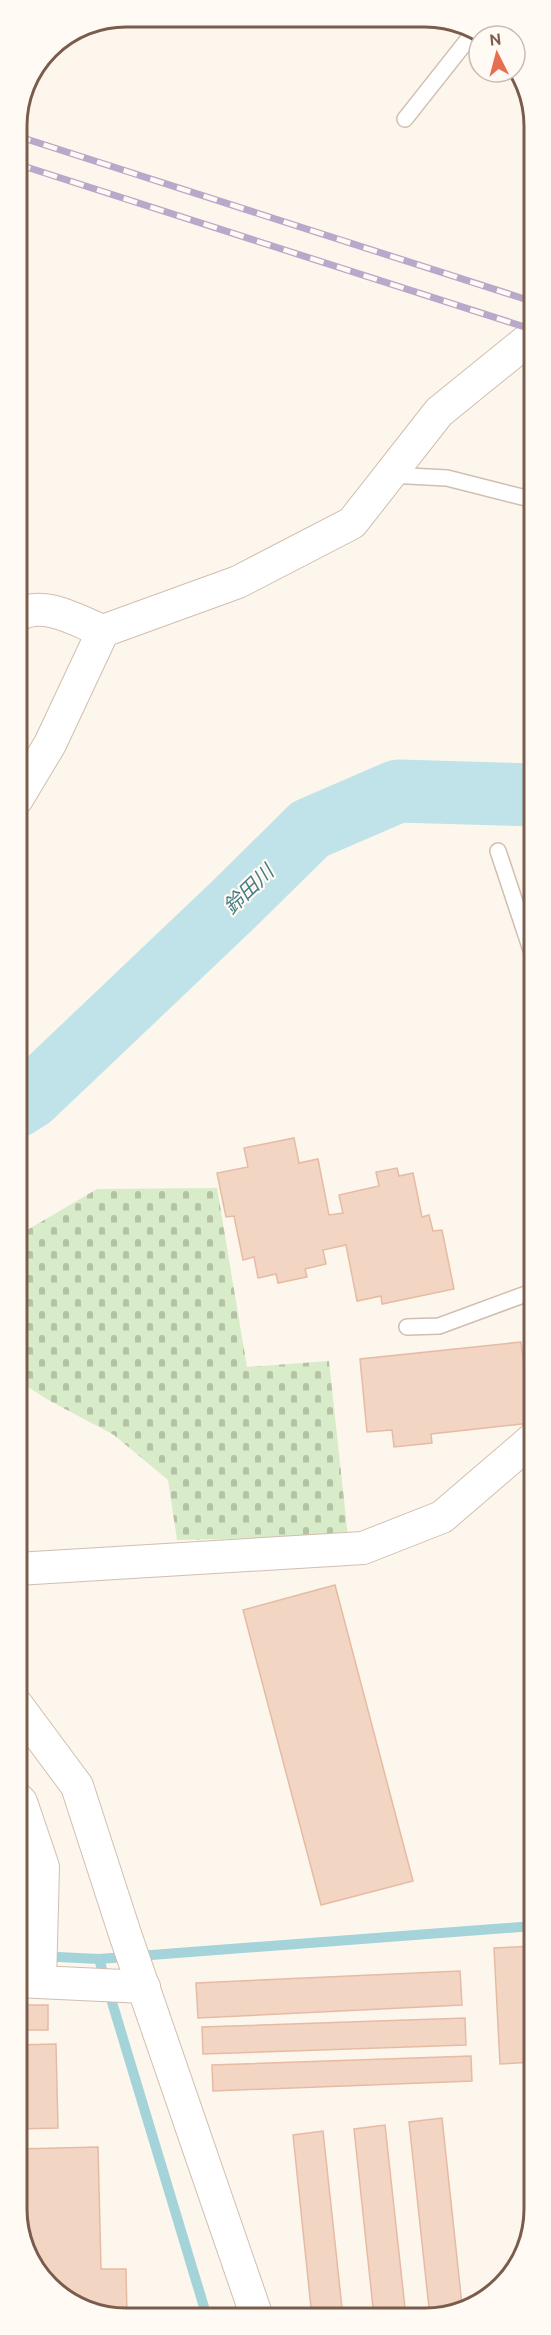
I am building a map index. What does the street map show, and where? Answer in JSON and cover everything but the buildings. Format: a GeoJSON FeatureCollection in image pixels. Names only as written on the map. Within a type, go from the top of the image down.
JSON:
{"type":"FeatureCollection","features":[{"type":"Feature","properties":{"kind":"street"},"geometry":{"type":"LineString","coordinates":[[27,611],[46,609],[104,632],[238,582],[352,523],[439,412],[524,344]]}},
{"type":"Feature","properties":{"kind":"street"},"geometry":{"type":"LineString","coordinates":[[27,782],[50,744],[104,632]]}},
{"type":"Feature","properties":{"kind":"street"},"geometry":{"type":"LineString","coordinates":[[27,1568],[363,1548],[441,1517],[524,1446]]}},
{"type":"Feature","properties":{"kind":"street"},"geometry":{"type":"LineString","coordinates":[[27,1718],[77,1786],[139,1985],[254,2308]]}},
{"type":"Feature","properties":{"kind":"street"},"geometry":{"type":"LineString","coordinates":[[27,1749],[64,1768]]}},
{"type":"Feature","properties":{"kind":"street"},"geometry":{"type":"LineString","coordinates":[[27,1820],[43,1868],[41,1933],[33,1981],[139,1985]]}},
{"type":"Feature","properties":{"kind":"lane"},"geometry":{"type":"LineString","coordinates":[[405,120],[467,41]]}},
{"type":"Feature","properties":{"kind":"lane"},"geometry":{"type":"LineString","coordinates":[[389,476],[447,478],[524,497]]}},
{"type":"Feature","properties":{"kind":"lane"},"geometry":{"type":"LineString","coordinates":[[498,851],[524,929]]}},
{"type":"Feature","properties":{"kind":"lane"},"geometry":{"type":"LineString","coordinates":[[407,1327],[439,1326],[524,1295]]}},
{"type":"Feature","properties":{"kind":"green space"},"geometry":{"type":"Polygon","coordinates":[[[217,1188],[247,1367],[329,1361],[348,1537],[177,1540],[168,1480],[114,1435],[27,1386],[27,1230],[97,1189],[217,1188]]]}},
{"type":"Feature","properties":{"kind":"waterway","name":"鈴田川"},"geometry":{"type":"LineString","coordinates":[[27,1100],[310,829],[398,791],[524,795]]}},
{"type":"Feature","properties":{"kind":"waterway"},"geometry":{"type":"LineString","coordinates":[[27,1955],[99,1959],[524,1927]]}},
{"type":"Feature","properties":{"kind":"waterway"},"geometry":{"type":"LineString","coordinates":[[99,1959],[204,2308]]}},
{"type":"Feature","properties":{"kind":"railway"},"geometry":{"type":"LineString","coordinates":[[27,139],[524,299]]}},
{"type":"Feature","properties":{"kind":"railway"},"geometry":{"type":"LineString","coordinates":[[27,167],[524,327]]}}]}
